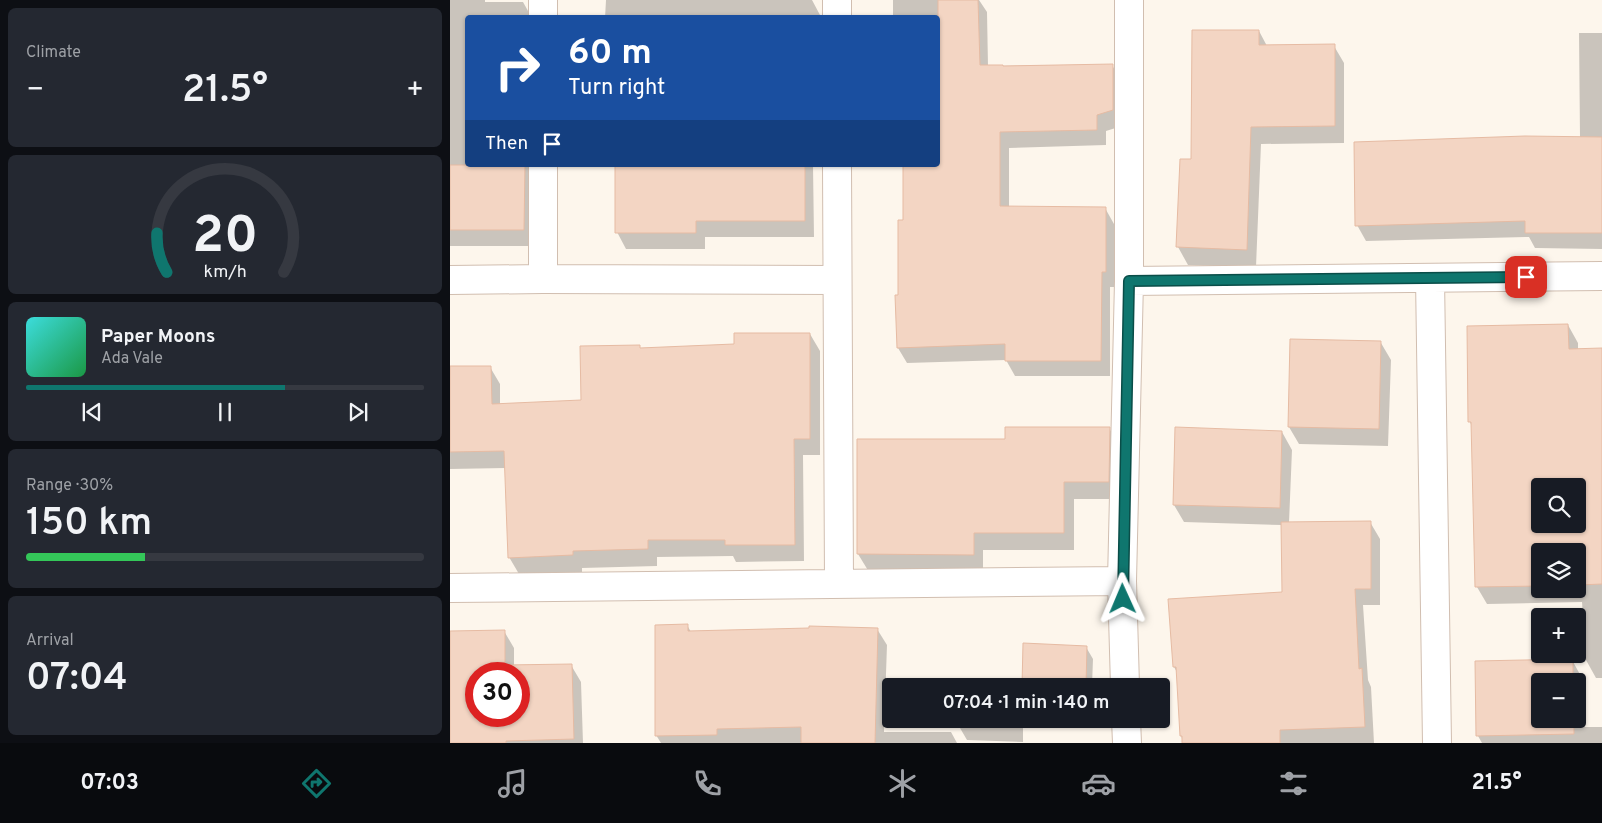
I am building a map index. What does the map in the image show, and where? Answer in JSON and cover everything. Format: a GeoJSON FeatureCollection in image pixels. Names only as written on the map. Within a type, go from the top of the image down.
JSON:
{"type":"FeatureCollection","features":[{"type":"Feature","properties":{"kind":"street"},"geometry":{"type":"LineString","coordinates":[[543,0],[543,15]]}},
{"type":"Feature","properties":{"kind":"street"},"geometry":{"type":"LineString","coordinates":[[837,0],[837,15]]}},
{"type":"Feature","properties":{"kind":"street"},"geometry":{"type":"LineString","coordinates":[[1125,678],[1122,581],[1129,281],[1129,0]]}},
{"type":"Feature","properties":{"kind":"street"},"geometry":{"type":"LineString","coordinates":[[543,167],[543,279]]}},
{"type":"Feature","properties":{"kind":"street"},"geometry":{"type":"LineString","coordinates":[[837,167],[839,583]]}},
{"type":"Feature","properties":{"kind":"street"},"geometry":{"type":"LineString","coordinates":[[1129,281],[1602,276]]}},
{"type":"Feature","properties":{"kind":"street"},"geometry":{"type":"LineString","coordinates":[[1430,278],[1437,743]]}},
{"type":"Feature","properties":{"kind":"street"},"geometry":{"type":"LineString","coordinates":[[450,280],[837,280]]}},
{"type":"Feature","properties":{"kind":"street"},"geometry":{"type":"LineString","coordinates":[[450,588],[1122,581]]}},
{"type":"Feature","properties":{"kind":"street"},"geometry":{"type":"LineString","coordinates":[[1126,728],[1127,743]]}},
{"type":"Feature","properties":{"kind":"building"},"geometry":{"type":"Polygon","coordinates":[[[938,0],[978,0],[980,65],[1113,64],[1113,110],[1097,115],[1097,130],[1000,132],[1000,206],[1106,207],[1106,272],[1102,272],[1101,361],[1005,361],[1005,344],[897,348],[895,295],[898,295],[898,220],[903,220],[903,167],[940,167],[940,15],[938,15],[938,0]]]}},
{"type":"Feature","properties":{"kind":"building"},"geometry":{"type":"Polygon","coordinates":[[[1192,30],[1259,30],[1259,45],[1335,44],[1335,126],[1251,127],[1247,250],[1176,247],[1180,159],[1191,159],[1192,30]]]}},
{"type":"Feature","properties":{"kind":"building"},"geometry":{"type":"Polygon","coordinates":[[[1525,136],[1602,137],[1602,233],[1525,233],[1525,221],[1355,226],[1354,142],[1525,136]]]}},
{"type":"Feature","properties":{"kind":"building"},"geometry":{"type":"Polygon","coordinates":[[[450,165],[465,165],[465,167],[525,167],[524,230],[450,230],[450,165]]]}},
{"type":"Feature","properties":{"kind":"building"},"geometry":{"type":"Polygon","coordinates":[[[615,167],[805,167],[805,221],[696,221],[696,233],[615,233],[615,167]]]}},
{"type":"Feature","properties":{"kind":"building"},"geometry":{"type":"Polygon","coordinates":[[[1568,324],[1569,349],[1602,348],[1602,584],[1586,585],[1586,543],[1531,543],[1531,586],[1475,587],[1471,422],[1468,422],[1467,326],[1568,324]]]}},
{"type":"Feature","properties":{"kind":"building"},"geometry":{"type":"Polygon","coordinates":[[[734,333],[810,333],[810,439],[794,439],[795,545],[725,545],[725,540],[648,540],[648,549],[573,551],[573,555],[508,558],[504,451],[450,452],[450,366],[491,366],[492,404],[581,400],[580,346],[640,345],[640,348],[734,344],[734,333]]]}},
{"type":"Feature","properties":{"kind":"building"},"geometry":{"type":"Polygon","coordinates":[[[1290,339],[1381,341],[1379,429],[1288,427],[1290,339]]]}},
{"type":"Feature","properties":{"kind":"building"},"geometry":{"type":"Polygon","coordinates":[[[1005,427],[1110,427],[1109,482],[1064,482],[1064,533],[974,533],[974,555],[857,554],[857,439],[1005,439],[1005,427]]]}},
{"type":"Feature","properties":{"kind":"building"},"geometry":{"type":"Polygon","coordinates":[[[1175,427],[1282,431],[1280,508],[1173,505],[1175,427]]]}},
{"type":"Feature","properties":{"kind":"building"},"geometry":{"type":"Polygon","coordinates":[[[1371,521],[1371,589],[1355,589],[1359,669],[1362,668],[1365,727],[1280,730],[1280,743],[1182,743],[1176,667],[1173,667],[1168,599],[1282,592],[1281,522],[1371,521]]]}},
{"type":"Feature","properties":{"kind":"building"},"geometry":{"type":"Polygon","coordinates":[[[688,624],[688,631],[809,628],[809,626],[878,628],[875,743],[801,743],[801,727],[717,729],[717,735],[655,736],[655,625],[688,624]]]}},
{"type":"Feature","properties":{"kind":"building"},"geometry":{"type":"Polygon","coordinates":[[[505,630],[505,662],[465,662],[465,727],[530,727],[530,665],[572,664],[574,739],[506,741],[506,743],[450,743],[450,631],[505,630]]]}},
{"type":"Feature","properties":{"kind":"building"},"geometry":{"type":"Polygon","coordinates":[[[1023,643],[1087,646],[1086,678],[1022,678],[1023,643]]]}},
{"type":"Feature","properties":{"kind":"building"},"geometry":{"type":"Polygon","coordinates":[[[1531,660],[1531,663],[1573,663],[1573,673],[1531,673],[1531,728],[1574,728],[1574,734],[1476,736],[1475,661],[1531,660]]]}},
{"type":"Feature","properties":{"kind":"route"},"geometry":{"type":"LineString","coordinates":[[1123,599],[1129,281],[1526,277]]}}]}
